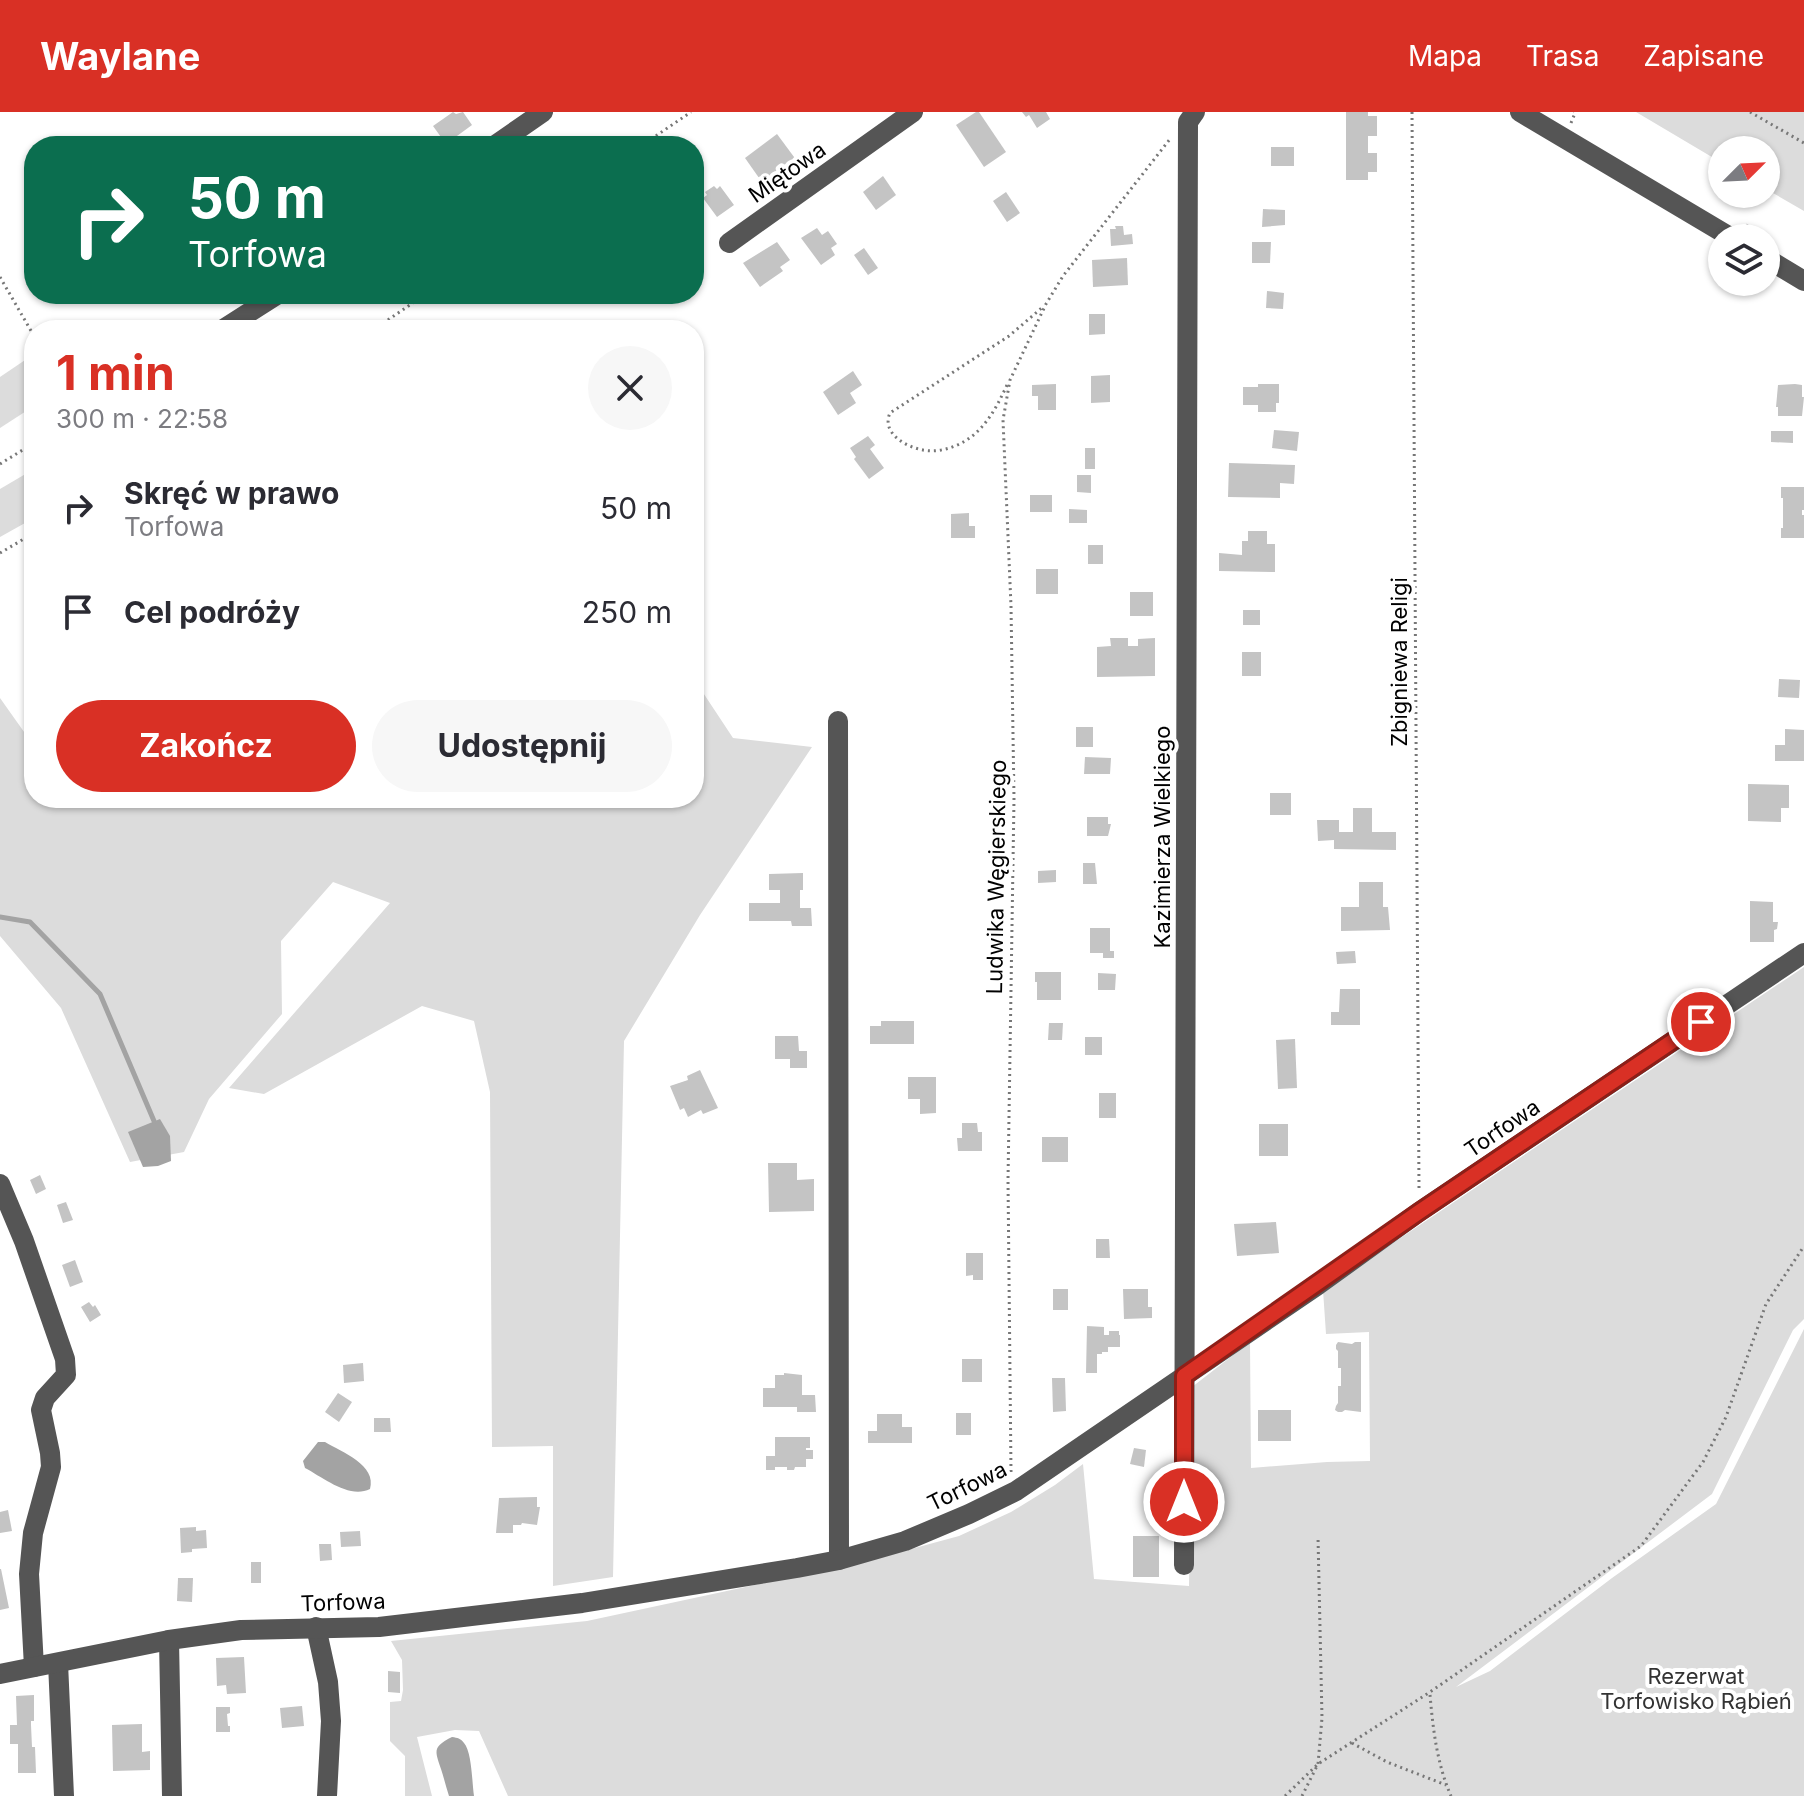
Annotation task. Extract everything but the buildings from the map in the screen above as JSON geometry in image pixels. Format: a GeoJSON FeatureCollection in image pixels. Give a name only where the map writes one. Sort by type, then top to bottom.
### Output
{"type":"FeatureCollection","features":[{"type":"Feature","properties":{"kind":"street"},"geometry":{"type":"LineString","coordinates":[[508,136],[543,112]]}},
{"type":"Feature","properties":{"kind":"street","name":"Miętowa"},"geometry":{"type":"LineString","coordinates":[[729,243],[913,112]]}},
{"type":"Feature","properties":{"kind":"street"},"geometry":{"type":"LineString","coordinates":[[1520,112],[1708,224]]}},
{"type":"Feature","properties":{"kind":"street","name":"Kazimierza Wielkiego"},"geometry":{"type":"LineString","coordinates":[[1184,1565],[1191,117]]}},
{"type":"Feature","properties":{"kind":"street"},"geometry":{"type":"LineString","coordinates":[[1780,266],[1804,281]]}},
{"type":"Feature","properties":{"kind":"street"},"geometry":{"type":"LineString","coordinates":[[238,320],[262,304]]}},
{"type":"Feature","properties":{"kind":"street"},"geometry":{"type":"LineString","coordinates":[[838,721],[839,1560]]}},
{"type":"Feature","properties":{"kind":"street","name":"Torfowa"},"geometry":{"type":"LineString","coordinates":[[0,1674],[169,1640],[241,1630],[379,1627],[582,1603],[839,1560],[905,1541],[1016,1491],[1419,1212],[1804,953]]}},
{"type":"Feature","properties":{"kind":"street"},"geometry":{"type":"LineString","coordinates":[[0,1184],[53,1320],[66,1367],[66,1375],[45,1398],[41,1410],[51,1467],[33,1533],[29,1574],[34,1667]]}},
{"type":"Feature","properties":{"kind":"street"},"geometry":{"type":"LineString","coordinates":[[316,1627],[328,1682],[330,1708],[327,1796]]}},
{"type":"Feature","properties":{"kind":"street"},"geometry":{"type":"LineString","coordinates":[[169,1640],[172,1796]]}},
{"type":"Feature","properties":{"kind":"street"},"geometry":{"type":"LineString","coordinates":[[58,1663],[64,1796]]}},
{"type":"Feature","properties":{"kind":"path"},"geometry":{"type":"LineString","coordinates":[[656,136],[691,112]]}},
{"type":"Feature","properties":{"kind":"path","name":"Zbigniewa Religi"},"geometry":{"type":"LineString","coordinates":[[1412,112],[1419,1212]]}},
{"type":"Feature","properties":{"kind":"path"},"geometry":{"type":"LineString","coordinates":[[1750,112],[1804,143]]}},
{"type":"Feature","properties":{"kind":"path","name":"Ludwika Węgierskiego"},"geometry":{"type":"LineString","coordinates":[[1016,1491],[1011,1473],[1008,1180],[1014,799],[1011,606],[1003,420],[1010,380],[1046,304],[1063,276],[1165,144],[1191,117]]}},
{"type":"Feature","properties":{"kind":"path"},"geometry":{"type":"LineString","coordinates":[[0,277],[25,320]]}},
{"type":"Feature","properties":{"kind":"path"},"geometry":{"type":"LineString","coordinates":[[388,320],[411,304]]}},
{"type":"Feature","properties":{"kind":"path"},"geometry":{"type":"LineString","coordinates":[[1010,380],[995,412],[984,426],[957,445],[942,450],[924,450],[908,446],[888,428],[890,413],[1009,336],[1046,304]]}},
{"type":"Feature","properties":{"kind":"path"},"geometry":{"type":"LineString","coordinates":[[0,464],[24,449]]}},
{"type":"Feature","properties":{"kind":"path"},"geometry":{"type":"LineString","coordinates":[[0,553],[24,539]]}},
{"type":"Feature","properties":{"kind":"path"},"geometry":{"type":"LineString","coordinates":[[1285,1796],[1318,1764],[1430,1692],[1641,1546],[1703,1462],[1726,1417],[1766,1304],[1804,1246]]}},
{"type":"Feature","properties":{"kind":"path"},"geometry":{"type":"LineString","coordinates":[[1302,1796],[1318,1764],[1322,1718],[1318,1537]]}},
{"type":"Feature","properties":{"kind":"path"},"geometry":{"type":"LineString","coordinates":[[1430,1692],[1434,1737],[1451,1796]]}},
{"type":"Feature","properties":{"kind":"path"},"geometry":{"type":"LineString","coordinates":[[1352,1743],[1387,1762],[1446,1785]]}},
{"type":"Feature","properties":{"kind":"green space"},"geometry":{"type":"Polygon","coordinates":[[[1636,112],[1804,112],[1804,211],[1780,197],[1780,136],[1708,136],[1708,155],[1636,112]]]}},
{"type":"Feature","properties":{"kind":"green space"},"geometry":{"type":"Polygon","coordinates":[[[24,361],[24,412],[0,428],[0,377],[24,361]]]}},
{"type":"Feature","properties":{"kind":"green space"},"geometry":{"type":"Polygon","coordinates":[[[24,475],[24,524],[0,537],[0,489],[24,475]]]}},
{"type":"Feature","properties":{"kind":"green space"},"geometry":{"type":"Polygon","coordinates":[[[704,694],[733,738],[812,747],[700,915],[624,1041],[613,1577],[553,1586],[553,1446],[492,1447],[490,1092],[474,1021],[422,1006],[264,1094],[229,1088],[390,903],[333,882],[281,941],[282,1014],[209,1099],[184,1152],[130,1162],[61,1008],[0,936],[0,698],[24,732],[24,808],[704,808],[704,694]]]}},
{"type":"Feature","properties":{"kind":"green space","name":"Rezerwat Torfowisko Rąbień"},"geometry":{"type":"Polygon","coordinates":[[[1804,967],[1804,1319],[1793,1330],[1712,1494],[1456,1687],[1490,1671],[1716,1504],[1804,1329],[1804,1796],[508,1796],[479,1731],[455,1730],[417,1737],[432,1796],[405,1796],[405,1756],[390,1741],[390,1702],[401,1701],[403,1690],[402,1660],[391,1641],[587,1621],[867,1561],[959,1536],[1011,1512],[1083,1464],[1094,1579],[1189,1586],[1192,1387],[1250,1342],[1251,1468],[1370,1461],[1369,1332],[1326,1334],[1323,1290],[1804,967]]]}},
{"type":"Feature","properties":{"kind":"shaded area"},"geometry":{"type":"Polygon","coordinates":[[[160,1119],[170,1136],[171,1161],[143,1167],[128,1132],[160,1119]]]}},
{"type":"Feature","properties":{"kind":"shaded area"},"geometry":{"type":"Polygon","coordinates":[[[318,1442],[325,1442],[363,1466],[371,1480],[370,1489],[345,1489],[305,1468],[303,1461],[318,1442]]]}},
{"type":"Feature","properties":{"kind":"shaded area"},"geometry":{"type":"Polygon","coordinates":[[[452,1737],[460,1739],[467,1747],[474,1796],[449,1796],[437,1750],[452,1737]]]}},
{"type":"Feature","properties":{"kind":"waterway"},"geometry":{"type":"LineString","coordinates":[[0,917],[30,922],[100,994],[154,1121]]}},
{"type":"Feature","properties":{"kind":"route"},"geometry":{"type":"LineString","coordinates":[[1184,1502],[1184,1376],[1419,1212],[1701,1022]]}}]}
